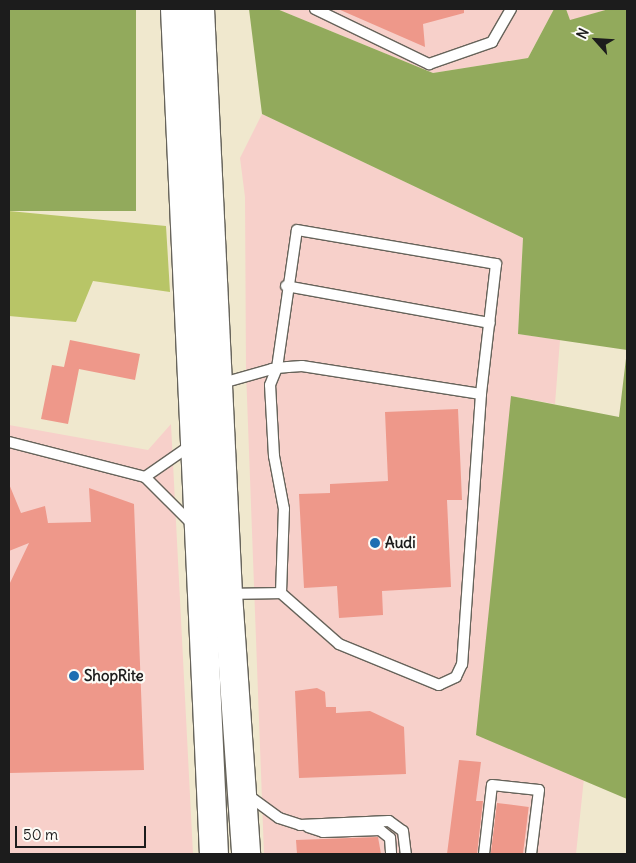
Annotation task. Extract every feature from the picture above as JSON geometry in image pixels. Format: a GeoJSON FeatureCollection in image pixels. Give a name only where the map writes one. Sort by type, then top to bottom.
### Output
{"type":"FeatureCollection","features":[{"type":"Feature","properties":{"kind":"highway"},"geometry":{"type":"LineString","coordinates":[[175,9],[214,854]]}},
{"type":"Feature","properties":{"kind":"highway"},"geometry":{"type":"LineString","coordinates":[[200,9],[228,594],[244,792],[246,854]]}},
{"type":"Feature","properties":{"kind":"lane"},"geometry":{"type":"LineString","coordinates":[[315,9],[429,64],[492,42],[511,9]]}},
{"type":"Feature","properties":{"kind":"lane"},"geometry":{"type":"LineString","coordinates":[[228,594],[281,593],[339,644],[424,681],[439,685],[456,677],[462,664],[467,622],[481,394],[498,271],[496,264],[477,259],[297,230],[286,286],[276,368],[270,385],[274,456],[280,473],[281,593]]}},
{"type":"Feature","properties":{"kind":"lane"},"geometry":{"type":"LineString","coordinates":[[286,286],[490,323]]}},
{"type":"Feature","properties":{"kind":"lane"},"geometry":{"type":"LineString","coordinates":[[218,384],[276,368],[342,369],[481,394]]}},
{"type":"Feature","properties":{"kind":"lane"},"geometry":{"type":"LineString","coordinates":[[145,477],[181,456],[195,441]]}},
{"type":"Feature","properties":{"kind":"lane"},"geometry":{"type":"LineString","coordinates":[[9,442],[145,477],[199,531]]}},
{"type":"Feature","properties":{"kind":"lane"},"geometry":{"type":"LineString","coordinates":[[484,854],[492,785],[538,790],[531,854]]}},
{"type":"Feature","properties":{"kind":"lane"},"geometry":{"type":"LineString","coordinates":[[244,792],[279,818],[323,832],[380,830],[390,838],[391,854]]}},
{"type":"Feature","properties":{"kind":"lane"},"geometry":{"type":"LineString","coordinates":[[300,825],[389,821],[403,831],[406,854]]}},
{"type":"Feature","properties":{"kind":"shaded area"},"geometry":{"type":"Polygon","coordinates":[[[277,9],[554,9],[528,58],[433,73],[277,9]]]}},
{"type":"Feature","properties":{"kind":"shaded area"},"geometry":{"type":"Polygon","coordinates":[[[566,9],[609,9],[570,21],[566,9]]]}},
{"type":"Feature","properties":{"kind":"shaded area"},"geometry":{"type":"Polygon","coordinates":[[[262,114],[523,238],[518,334],[560,340],[555,404],[511,396],[584,778],[576,854],[264,854],[246,371],[245,197],[240,158],[262,114]]]}},
{"type":"Feature","properties":{"kind":"shaded area"},"geometry":{"type":"Polygon","coordinates":[[[171,424],[193,854],[9,854],[9,425],[148,450],[171,424]]]}},
{"type":"Feature","properties":{"kind":"green space"},"geometry":{"type":"Polygon","coordinates":[[[9,9],[136,9],[136,211],[9,211],[9,9]]]}},
{"type":"Feature","properties":{"kind":"green space"},"geometry":{"type":"Polygon","coordinates":[[[249,9],[277,9],[433,73],[528,58],[554,9],[566,9],[570,20],[609,9],[627,9],[627,350],[518,334],[523,238],[262,114],[249,9]]]}},
{"type":"Feature","properties":{"kind":"green space"},"geometry":{"type":"Polygon","coordinates":[[[9,211],[166,226],[170,292],[93,281],[76,322],[9,316],[9,211]]]}},
{"type":"Feature","properties":{"kind":"green space"},"geometry":{"type":"Polygon","coordinates":[[[627,350],[627,799],[476,735],[511,396],[619,417],[627,350]]]}},
{"type":"Feature","properties":{"kind":"building"},"geometry":{"type":"Polygon","coordinates":[[[338,9],[464,9],[464,13],[423,24],[425,47],[338,9]]]}},
{"type":"Feature","properties":{"kind":"building"},"geometry":{"type":"Polygon","coordinates":[[[70,340],[140,354],[135,380],[79,369],[68,424],[41,419],[52,365],[64,367],[70,340]]]}},
{"type":"Feature","properties":{"kind":"building","name":"Audi"},"geometry":{"type":"Polygon","coordinates":[[[458,409],[462,500],[447,500],[451,587],[382,591],[383,615],[339,618],[337,586],[304,588],[299,494],[330,493],[330,484],[388,481],[385,412],[458,409]]]}},
{"type":"Feature","properties":{"kind":"building","name":"ShopRite"},"geometry":{"type":"Polygon","coordinates":[[[9,484],[21,513],[45,506],[48,523],[91,522],[89,488],[134,504],[144,770],[9,773],[9,585],[29,543],[9,551],[9,484]]]}},
{"type":"Feature","properties":{"kind":"building"},"geometry":{"type":"Polygon","coordinates":[[[317,688],[325,692],[326,707],[336,707],[336,713],[370,711],[404,727],[406,774],[299,778],[295,691],[317,688]]]}},
{"type":"Feature","properties":{"kind":"building"},"geometry":{"type":"Polygon","coordinates":[[[459,760],[481,762],[476,801],[483,801],[477,854],[447,854],[459,760]]]}},
{"type":"Feature","properties":{"kind":"building"},"geometry":{"type":"Polygon","coordinates":[[[497,803],[529,807],[523,854],[491,854],[497,803]]]}},
{"type":"Feature","properties":{"kind":"building"},"geometry":{"type":"Polygon","coordinates":[[[378,837],[381,854],[297,854],[296,840],[378,837]]]}},
{"type":"Feature","properties":{"kind":"place","name":"Audi"},"geometry":{"type":"Point","coordinates":[375,543]}},
{"type":"Feature","properties":{"kind":"place","name":"ShopRite"},"geometry":{"type":"Point","coordinates":[74,676]}}]}
